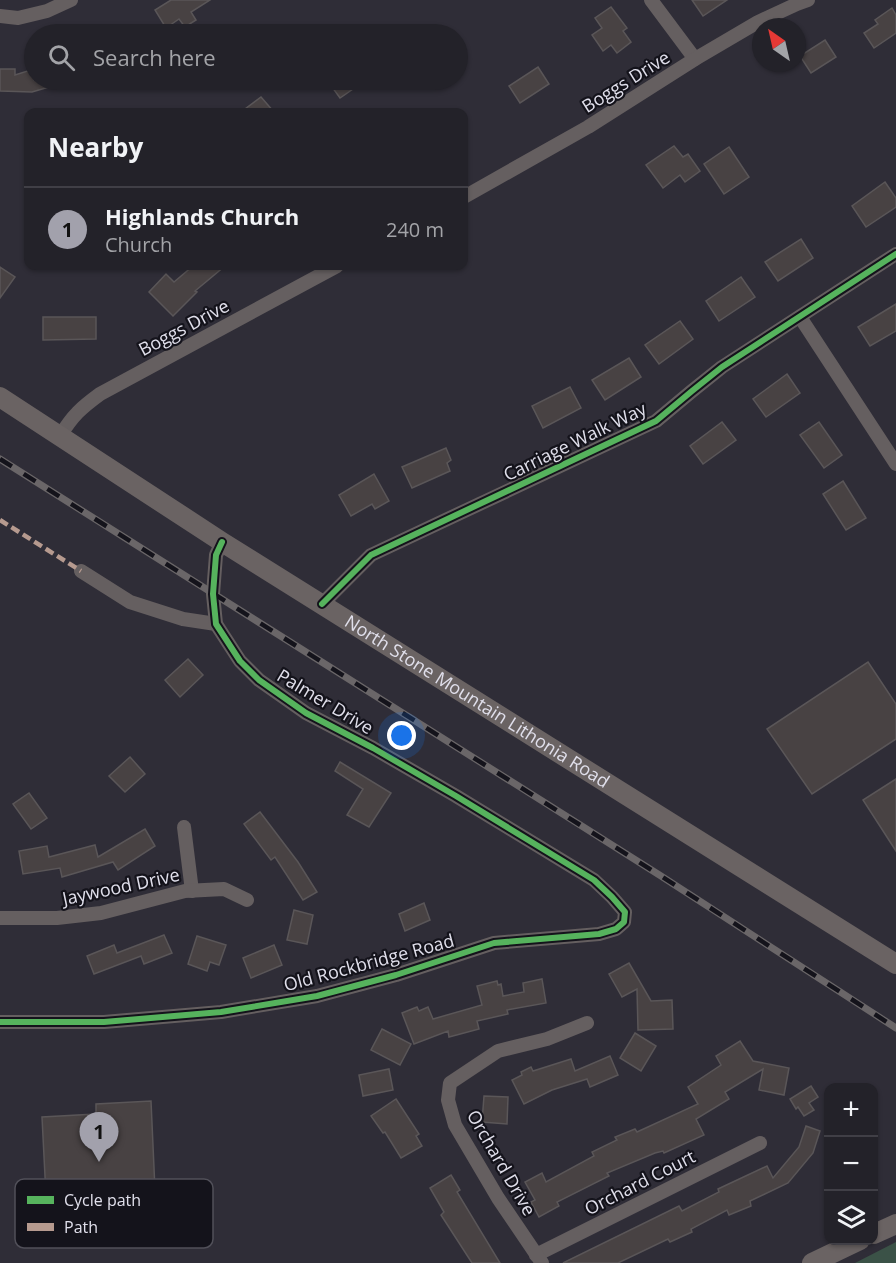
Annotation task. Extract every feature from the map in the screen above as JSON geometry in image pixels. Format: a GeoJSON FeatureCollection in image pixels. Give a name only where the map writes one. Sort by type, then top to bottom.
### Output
{"type":"FeatureCollection","features":[{"type":"Feature","properties":{"kind":"main road","name":"North Stone Mountain Lithonia Road"},"geometry":{"type":"LineString","coordinates":[[0,397],[222,542],[896,964]]}},
{"type":"Feature","properties":{"kind":"main road"},"geometry":{"type":"LineString","coordinates":[[878,1232],[896,1224]]}},
{"type":"Feature","properties":{"kind":"main road"},"geometry":{"type":"LineString","coordinates":[[812,1263],[850,1245]]}},
{"type":"Feature","properties":{"kind":"street"},"geometry":{"type":"LineString","coordinates":[[0,16],[18,18],[46,11],[71,0]]}},
{"type":"Feature","properties":{"kind":"street"},"geometry":{"type":"LineString","coordinates":[[651,0],[694,59]]}},
{"type":"Feature","properties":{"kind":"street","name":"Boggs Drive"},"geometry":{"type":"LineString","coordinates":[[468,195],[588,127],[694,59],[758,22],[808,0]]}},
{"type":"Feature","properties":{"kind":"street","name":"Carriage Walk Way"},"geometry":{"type":"LineString","coordinates":[[322,604],[371,555],[656,421],[722,367],[896,254]]}},
{"type":"Feature","properties":{"kind":"street","name":"Boggs Drive"},"geometry":{"type":"LineString","coordinates":[[60,436],[80,408],[100,394],[330,270]]}},
{"type":"Feature","properties":{"kind":"street"},"geometry":{"type":"LineString","coordinates":[[800,317],[896,464]]}},
{"type":"Feature","properties":{"kind":"street","name":"Palmer Drive"},"geometry":{"type":"LineString","coordinates":[[222,542],[216,555],[213,594],[216,624],[240,661],[258,680],[306,713],[373,748],[594,880],[625,912]]}},
{"type":"Feature","properties":{"kind":"street"},"geometry":{"type":"LineString","coordinates":[[81,571],[130,602],[183,619],[216,624]]}},
{"type":"Feature","properties":{"kind":"street"},"geometry":{"type":"LineString","coordinates":[[184,827],[192,891]]}},
{"type":"Feature","properties":{"kind":"street","name":"Jaywood Drive"},"geometry":{"type":"LineString","coordinates":[[0,918],[57,918],[101,913],[185,891],[224,889],[247,900]]}},
{"type":"Feature","properties":{"kind":"street","name":"Old Rockbridge Road"},"geometry":{"type":"LineString","coordinates":[[0,1022],[104,1022],[221,1012],[316,996],[396,975],[494,944],[599,934],[616,928],[624,922],[625,912]]}},
{"type":"Feature","properties":{"kind":"street","name":"Orchard Drive"},"geometry":{"type":"LineString","coordinates":[[539,1259],[498,1198],[455,1125],[448,1100],[450,1083],[498,1051],[547,1039],[587,1023]]}},
{"type":"Feature","properties":{"kind":"street","name":"Orchard Court"},"geometry":{"type":"LineString","coordinates":[[539,1259],[760,1143]]}},
{"type":"Feature","properties":{"kind":"green space"},"geometry":{"type":"Polygon","coordinates":[[[896,1242],[896,1263],[855,1263],[896,1242]]]}},
{"type":"Feature","properties":{"kind":"building"},"geometry":{"type":"Polygon","coordinates":[[[171,0],[210,0],[191,12],[196,20],[190,24],[183,24],[179,19],[172,24],[164,24],[155,10],[171,0]]]}},
{"type":"Feature","properties":{"kind":"building"},"geometry":{"type":"Polygon","coordinates":[[[692,0],[727,0],[703,16],[692,0]]]}},
{"type":"Feature","properties":{"kind":"building"},"geometry":{"type":"Polygon","coordinates":[[[611,7],[627,28],[623,31],[631,42],[617,53],[611,45],[603,51],[592,35],[602,28],[595,18],[611,7]]]}},
{"type":"Feature","properties":{"kind":"building"},"geometry":{"type":"Polygon","coordinates":[[[892,8],[896,15],[896,33],[874,48],[864,33],[878,24],[875,20],[892,8]]]}},
{"type":"Feature","properties":{"kind":"building"},"geometry":{"type":"Polygon","coordinates":[[[825,40],[836,57],[811,73],[806,65],[806,52],[825,40]]]}},
{"type":"Feature","properties":{"kind":"building"},"geometry":{"type":"Polygon","coordinates":[[[538,67],[549,84],[520,103],[509,86],[538,67]]]}},
{"type":"Feature","properties":{"kind":"building"},"geometry":{"type":"Polygon","coordinates":[[[0,69],[15,69],[15,75],[24,72],[24,90],[39,90],[32,92],[0,91],[0,69]]]}},
{"type":"Feature","properties":{"kind":"building"},"geometry":{"type":"Polygon","coordinates":[[[334,90],[352,90],[340,98],[334,90]]]}},
{"type":"Feature","properties":{"kind":"building"},"geometry":{"type":"Polygon","coordinates":[[[261,97],[271,108],[246,108],[261,97]]]}},
{"type":"Feature","properties":{"kind":"building"},"geometry":{"type":"Polygon","coordinates":[[[674,146],[683,157],[688,154],[700,171],[685,182],[680,175],[663,188],[646,165],[674,146]]]}},
{"type":"Feature","properties":{"kind":"building"},"geometry":{"type":"Polygon","coordinates":[[[729,147],[749,177],[724,194],[704,164],[729,147]]]}},
{"type":"Feature","properties":{"kind":"building"},"geometry":{"type":"Polygon","coordinates":[[[885,182],[896,198],[896,207],[866,227],[852,206],[885,182]]]}},
{"type":"Feature","properties":{"kind":"building"},"geometry":{"type":"Polygon","coordinates":[[[801,239],[813,258],[778,281],[765,262],[801,239]]]}},
{"type":"Feature","properties":{"kind":"building"},"geometry":{"type":"Polygon","coordinates":[[[0,267],[15,277],[0,298],[0,267]]]}},
{"type":"Feature","properties":{"kind":"building"},"geometry":{"type":"Polygon","coordinates":[[[188,270],[220,270],[195,291],[197,292],[173,316],[149,292],[166,274],[174,282],[188,270]]]}},
{"type":"Feature","properties":{"kind":"building"},"geometry":{"type":"Polygon","coordinates":[[[741,277],[755,297],[719,321],[706,301],[741,277]]]}},
{"type":"Feature","properties":{"kind":"building"},"geometry":{"type":"Polygon","coordinates":[[[896,304],[896,331],[870,346],[858,327],[896,304]]]}},
{"type":"Feature","properties":{"kind":"building"},"geometry":{"type":"Polygon","coordinates":[[[43,317],[96,317],[96,339],[43,340],[43,317]]]}},
{"type":"Feature","properties":{"kind":"building"},"geometry":{"type":"Polygon","coordinates":[[[680,321],[693,339],[659,364],[645,345],[680,321]]]}},
{"type":"Feature","properties":{"kind":"building"},"geometry":{"type":"Polygon","coordinates":[[[629,358],[641,377],[605,400],[592,380],[629,358]]]}},
{"type":"Feature","properties":{"kind":"building"},"geometry":{"type":"Polygon","coordinates":[[[787,374],[800,393],[766,417],[753,399],[787,374]]]}},
{"type":"Feature","properties":{"kind":"building"},"geometry":{"type":"Polygon","coordinates":[[[570,387],[581,408],[543,428],[532,406],[570,387]]]}},
{"type":"Feature","properties":{"kind":"building"},"geometry":{"type":"Polygon","coordinates":[[[722,422],[736,440],[703,464],[690,446],[722,422]]]}},
{"type":"Feature","properties":{"kind":"building"},"geometry":{"type":"Polygon","coordinates":[[[819,422],[842,455],[824,468],[800,435],[819,422]]]}},
{"type":"Feature","properties":{"kind":"building"},"geometry":{"type":"Polygon","coordinates":[[[446,448],[451,460],[447,463],[450,471],[412,488],[402,467],[446,448]]]}},
{"type":"Feature","properties":{"kind":"building"},"geometry":{"type":"Polygon","coordinates":[[[374,474],[389,501],[375,509],[372,504],[351,516],[339,495],[374,474]]]}},
{"type":"Feature","properties":{"kind":"building"},"geometry":{"type":"Polygon","coordinates":[[[843,481],[866,518],[846,530],[823,494],[843,481]]]}},
{"type":"Feature","properties":{"kind":"building"},"geometry":{"type":"Polygon","coordinates":[[[188,659],[203,675],[180,697],[165,680],[188,659]]]}},
{"type":"Feature","properties":{"kind":"building"},"geometry":{"type":"Polygon","coordinates":[[[868,662],[896,704],[896,739],[812,794],[767,729],[868,662]]]}},
{"type":"Feature","properties":{"kind":"building"},"geometry":{"type":"Polygon","coordinates":[[[130,757],[145,774],[125,792],[109,776],[130,757]]]}},
{"type":"Feature","properties":{"kind":"building"},"geometry":{"type":"Polygon","coordinates":[[[340,762],[391,793],[369,827],[347,815],[363,789],[335,771],[340,762]]]}},
{"type":"Feature","properties":{"kind":"building"},"geometry":{"type":"Polygon","coordinates":[[[896,779],[896,851],[863,800],[896,779]]]}},
{"type":"Feature","properties":{"kind":"building"},"geometry":{"type":"Polygon","coordinates":[[[29,793],[47,818],[31,829],[13,804],[29,793]]]}},
{"type":"Feature","properties":{"kind":"building"},"geometry":{"type":"Polygon","coordinates":[[[260,812],[298,862],[317,892],[303,900],[275,857],[271,860],[244,824],[260,812]]]}},
{"type":"Feature","properties":{"kind":"building"},"geometry":{"type":"Polygon","coordinates":[[[145,829],[155,846],[118,870],[113,862],[62,877],[60,868],[23,874],[19,851],[47,846],[49,857],[95,845],[98,857],[145,829]]]}},
{"type":"Feature","properties":{"kind":"building"},"geometry":{"type":"Polygon","coordinates":[[[424,903],[430,920],[405,931],[399,914],[424,903]]]}},
{"type":"Feature","properties":{"kind":"building"},"geometry":{"type":"Polygon","coordinates":[[[294,910],[313,915],[307,944],[287,940],[294,910]]]}},
{"type":"Feature","properties":{"kind":"building"},"geometry":{"type":"Polygon","coordinates":[[[164,935],[172,953],[144,964],[141,956],[94,974],[87,956],[114,945],[117,953],[164,935]]]}},
{"type":"Feature","properties":{"kind":"building"},"geometry":{"type":"Polygon","coordinates":[[[197,936],[226,945],[219,965],[210,962],[207,971],[188,964],[197,936]]]}},
{"type":"Feature","properties":{"kind":"building"},"geometry":{"type":"Polygon","coordinates":[[[274,945],[282,965],[251,978],[243,958],[274,945]]]}},
{"type":"Feature","properties":{"kind":"building"},"geometry":{"type":"Polygon","coordinates":[[[629,963],[651,1001],[672,1000],[673,1029],[638,1030],[637,989],[622,997],[609,974],[629,963]]]}},
{"type":"Feature","properties":{"kind":"building"},"geometry":{"type":"Polygon","coordinates":[[[542,979],[546,1003],[507,1010],[508,1014],[477,1021],[479,1029],[449,1037],[448,1031],[414,1044],[402,1013],[417,1007],[419,1011],[428,1007],[433,1019],[482,1005],[477,986],[497,981],[498,985],[501,984],[503,996],[524,992],[523,983],[542,979]]]}},
{"type":"Feature","properties":{"kind":"building"},"geometry":{"type":"Polygon","coordinates":[[[382,1029],[411,1044],[400,1065],[371,1050],[382,1029]]]}},
{"type":"Feature","properties":{"kind":"building"},"geometry":{"type":"Polygon","coordinates":[[[635,1033],[656,1046],[641,1071],[620,1058],[635,1033]]]}},
{"type":"Feature","properties":{"kind":"building"},"geometry":{"type":"Polygon","coordinates":[[[740,1041],[753,1061],[789,1068],[784,1095],[759,1090],[763,1069],[725,1092],[729,1099],[696,1119],[704,1135],[664,1153],[663,1151],[655,1153],[607,1173],[609,1176],[557,1202],[559,1206],[539,1217],[531,1202],[535,1200],[525,1182],[542,1173],[546,1182],[594,1156],[592,1152],[617,1140],[615,1137],[635,1129],[637,1132],[698,1104],[688,1087],[721,1065],[716,1056],[740,1041]]]}},
{"type":"Feature","properties":{"kind":"building"},"geometry":{"type":"Polygon","coordinates":[[[610,1056],[618,1075],[590,1087],[587,1079],[552,1090],[524,1104],[512,1080],[531,1067],[533,1071],[571,1059],[575,1071],[610,1056]]]}},
{"type":"Feature","properties":{"kind":"building"},"geometry":{"type":"Polygon","coordinates":[[[389,1069],[393,1090],[363,1096],[359,1075],[389,1069]]]}},
{"type":"Feature","properties":{"kind":"building"},"geometry":{"type":"Polygon","coordinates":[[[811,1086],[818,1097],[809,1103],[814,1110],[804,1116],[790,1099],[811,1086]]]}},
{"type":"Feature","properties":{"kind":"building"},"geometry":{"type":"Polygon","coordinates":[[[484,1096],[508,1097],[507,1124],[482,1122],[484,1096]]]}},
{"type":"Feature","properties":{"kind":"building"},"geometry":{"type":"Polygon","coordinates":[[[396,1099],[419,1134],[416,1136],[422,1146],[401,1158],[385,1132],[383,1133],[371,1116],[396,1099]]]}},
{"type":"Feature","properties":{"kind":"building"},"geometry":{"type":"Polygon","coordinates":[[[151,1101],[155,1179],[45,1179],[42,1117],[96,1114],[96,1104],[151,1101]]]}},
{"type":"Feature","properties":{"kind":"building"},"geometry":{"type":"Polygon","coordinates":[[[806,1126],[820,1131],[813,1153],[788,1183],[750,1201],[751,1206],[729,1215],[727,1210],[691,1229],[692,1232],[670,1242],[668,1239],[618,1263],[563,1263],[679,1206],[682,1211],[719,1192],[718,1189],[767,1166],[773,1178],[799,1147],[806,1126]]]}},
{"type":"Feature","properties":{"kind":"building"},"geometry":{"type":"Polygon","coordinates":[[[451,1175],[460,1190],[457,1192],[500,1263],[472,1263],[441,1215],[444,1212],[430,1188],[451,1175]]]}},
{"type":"Feature","properties":{"kind":"railway"},"geometry":{"type":"LineString","coordinates":[[0,459],[661,876],[896,1028]]}},
{"type":"Feature","properties":{"kind":"marked path"},"geometry":{"type":"LineString","coordinates":[[0,520],[81,571]]}},
{"type":"Feature","properties":{"kind":"cycle path"},"geometry":{"type":"LineString","coordinates":[[322,604],[371,555],[656,421],[722,367],[896,254]]}},
{"type":"Feature","properties":{"kind":"cycle path"},"geometry":{"type":"LineString","coordinates":[[0,1022],[104,1022],[221,1012],[317,996],[396,975],[494,943],[599,934],[616,929],[624,922],[625,912],[594,880],[456,796],[373,748],[306,713],[259,680],[240,661],[216,624],[213,594],[216,555],[222,542]]}},
{"type":"Feature","properties":{"kind":"place","name":"Highlands Church"},"geometry":{"type":"Point","coordinates":[99,1162]}}]}
